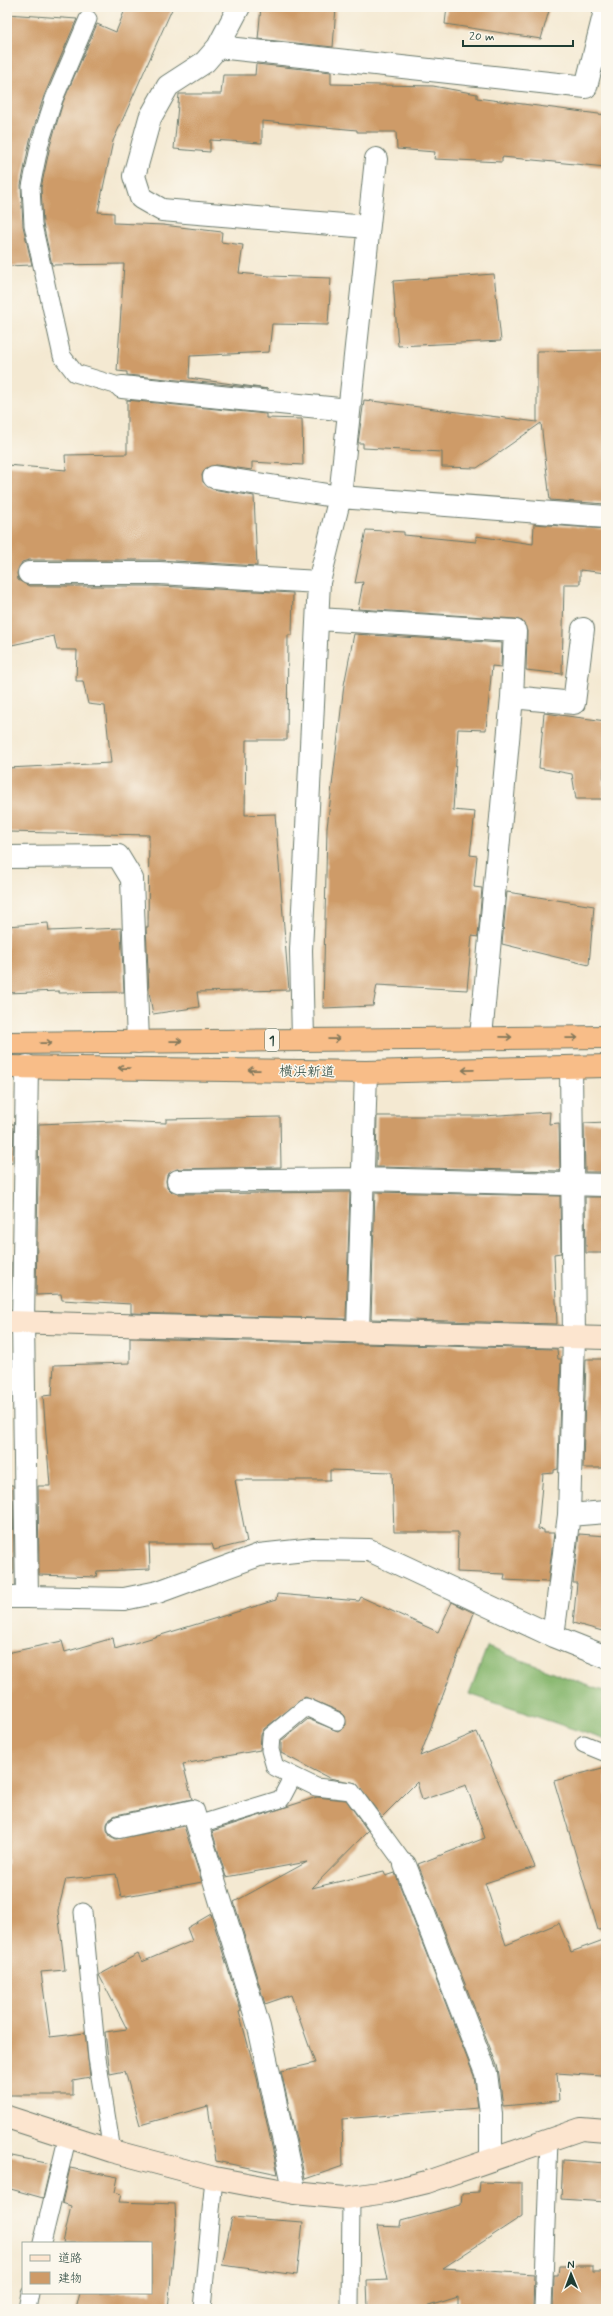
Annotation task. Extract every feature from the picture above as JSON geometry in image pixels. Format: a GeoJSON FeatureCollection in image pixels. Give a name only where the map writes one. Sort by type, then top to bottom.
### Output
{"type":"FeatureCollection","features":[{"type":"Feature","properties":{"kind":"highway","name":"1"},"geometry":{"type":"LineString","coordinates":[[7,1043],[481,1037],[606,1037]]}},
{"type":"Feature","properties":{"kind":"highway","name":"横浜新道"},"geometry":{"type":"LineString","coordinates":[[17,1066],[366,1072],[606,1066]]}},
{"type":"Feature","properties":{"kind":"street"},"geometry":{"type":"LineString","coordinates":[[239,7],[218,47],[205,62],[168,86],[150,118],[134,176],[141,198],[162,210],[368,227]]}},
{"type":"Feature","properties":{"kind":"street"},"geometry":{"type":"LineString","coordinates":[[218,47],[586,87],[606,7]]}},
{"type":"Feature","properties":{"kind":"street"},"geometry":{"type":"LineString","coordinates":[[303,1039],[301,950],[320,582],[340,497],[348,410],[376,159]]}},
{"type":"Feature","properties":{"kind":"street"},"geometry":{"type":"LineString","coordinates":[[122,387],[348,410]]}},
{"type":"Feature","properties":{"kind":"street"},"geometry":{"type":"LineString","coordinates":[[214,477],[340,497],[606,517]]}},
{"type":"Feature","properties":{"kind":"street"},"geometry":{"type":"LineString","coordinates":[[29,573],[158,573],[320,582]]}},
{"type":"Feature","properties":{"kind":"street"},"geometry":{"type":"LineString","coordinates":[[318,619],[515,631],[512,697],[481,1037]]}},
{"type":"Feature","properties":{"kind":"street"},"geometry":{"type":"LineString","coordinates":[[512,697],[574,703],[583,629]]}},
{"type":"Feature","properties":{"kind":"street"},"geometry":{"type":"LineString","coordinates":[[7,857],[118,856],[132,879],[138,1042]]}},
{"type":"Feature","properties":{"kind":"street"},"geometry":{"type":"LineString","coordinates":[[17,1066],[15,1322],[17,1597],[124,1598],[158,1592],[259,1554],[314,1549],[369,1550],[553,1636],[606,1657]]}},
{"type":"Feature","properties":{"kind":"street"},"geometry":{"type":"LineString","coordinates":[[553,1636],[569,1515],[574,1337],[571,1067]]}},
{"type":"Feature","properties":{"kind":"street"},"geometry":{"type":"LineString","coordinates":[[358,1331],[364,1179],[366,1072]]}},
{"type":"Feature","properties":{"kind":"street"},"geometry":{"type":"LineString","coordinates":[[178,1180],[364,1179],[572,1185],[606,1184]]}},
{"type":"Feature","properties":{"kind":"street"},"geometry":{"type":"LineString","coordinates":[[15,1322],[606,1338]]}},
{"type":"Feature","properties":{"kind":"street"},"geometry":{"type":"LineString","coordinates":[[569,1515],[606,1512]]}},
{"type":"Feature","properties":{"kind":"street"},"geometry":{"type":"LineString","coordinates":[[119,1827],[193,1811],[258,2027],[295,2193]]}},
{"type":"Feature","properties":{"kind":"street"},"geometry":{"type":"LineString","coordinates":[[406,1865],[486,2073],[491,2114],[491,2160]]}},
{"type":"Feature","properties":{"kind":"street"},"geometry":{"type":"LineString","coordinates":[[7,2117],[68,2135],[112,2151],[214,2178],[295,2193],[351,2197],[426,2182],[581,2129],[606,2131]]}},
{"type":"Feature","properties":{"kind":"lane"},"geometry":{"type":"LineString","coordinates":[[88,19],[54,99],[40,143],[31,187],[33,225],[62,356],[75,373],[122,387]]}},
{"type":"Feature","properties":{"kind":"lane"},"geometry":{"type":"LineString","coordinates":[[337,1721],[306,1707],[272,1736],[270,1750],[274,1767],[316,1787],[351,1791],[406,1865]]}},
{"type":"Feature","properties":{"kind":"lane"},"geometry":{"type":"LineString","coordinates":[[584,1744],[606,1753]]}},
{"type":"Feature","properties":{"kind":"lane"},"geometry":{"type":"LineString","coordinates":[[197,1825],[281,1799],[293,1776]]}},
{"type":"Feature","properties":{"kind":"lane"},"geometry":{"type":"LineString","coordinates":[[83,1912],[97,2058],[112,2151]]}},
{"type":"Feature","properties":{"kind":"lane"},"geometry":{"type":"LineString","coordinates":[[42,2242],[68,2135]]}},
{"type":"Feature","properties":{"kind":"lane"},"geometry":{"type":"LineString","coordinates":[[543,2309],[549,2140]]}},
{"type":"Feature","properties":{"kind":"lane"},"geometry":{"type":"LineString","coordinates":[[202,2309],[214,2178]]}},
{"type":"Feature","properties":{"kind":"lane"},"geometry":{"type":"LineString","coordinates":[[350,2309],[351,2197]]}},
{"type":"Feature","properties":{"kind":"lane"},"geometry":{"type":"LineString","coordinates":[[27,2309],[30,2294]]}},
{"type":"Feature","properties":{"kind":"green space"},"geometry":{"type":"Polygon","coordinates":[[[487,1647],[597,1689],[606,1691],[606,1740],[469,1694],[487,1647]]]}},
{"type":"Feature","properties":{"kind":"building"},"geometry":{"type":"Polygon","coordinates":[[[126,7],[173,7],[113,141],[98,212],[114,213],[114,223],[163,225],[222,232],[221,242],[243,245],[239,273],[269,276],[331,278],[328,325],[272,324],[269,352],[190,356],[189,378],[268,389],[127,375],[127,372],[117,371],[124,264],[52,265],[43,224],[41,188],[50,146],[63,102],[97,24],[116,32],[126,7]]]}},
{"type":"Feature","properties":{"kind":"building"},"geometry":{"type":"Polygon","coordinates":[[[261,7],[336,7],[333,47],[258,39],[261,7]]]}},
{"type":"Feature","properties":{"kind":"building"},"geometry":{"type":"Polygon","coordinates":[[[447,7],[550,7],[541,39],[445,24],[447,7]]]}},
{"type":"Feature","properties":{"kind":"building"},"geometry":{"type":"Polygon","coordinates":[[[7,14],[77,19],[44,96],[30,140],[21,185],[23,226],[32,265],[7,266],[7,14]]]}},
{"type":"Feature","properties":{"kind":"building"},"geometry":{"type":"Polygon","coordinates":[[[256,64],[331,72],[331,84],[433,86],[477,94],[477,98],[606,115],[606,167],[502,157],[502,162],[434,159],[435,152],[397,149],[396,132],[357,132],[357,130],[262,121],[262,143],[210,140],[210,152],[174,149],[179,94],[221,94],[223,75],[255,75],[256,64]]]}},
{"type":"Feature","properties":{"kind":"building"},"geometry":{"type":"Polygon","coordinates":[[[494,274],[501,341],[398,346],[393,281],[494,274]]]}},
{"type":"Feature","properties":{"kind":"building"},"geometry":{"type":"Polygon","coordinates":[[[606,350],[606,504],[550,500],[541,423],[477,468],[442,467],[442,452],[363,448],[363,443],[358,443],[364,400],[537,422],[537,351],[606,350]]]}},
{"type":"Feature","properties":{"kind":"building"},"geometry":{"type":"Polygon","coordinates":[[[127,400],[266,414],[266,418],[302,419],[303,465],[252,462],[252,470],[216,465],[205,469],[202,475],[203,482],[212,489],[254,496],[257,566],[159,560],[29,560],[22,562],[17,573],[18,580],[29,586],[159,586],[293,593],[292,635],[288,635],[287,740],[246,740],[245,815],[275,814],[289,990],[197,992],[199,1007],[153,1014],[149,992],[146,927],[148,927],[149,835],[7,832],[7,768],[111,763],[105,706],[88,704],[83,681],[76,681],[77,650],[57,650],[54,636],[7,646],[7,465],[66,470],[65,455],[127,454],[127,400]]]}},
{"type":"Feature","properties":{"kind":"building"},"geometry":{"type":"Polygon","coordinates":[[[534,524],[606,529],[606,573],[580,570],[580,584],[564,584],[562,674],[526,670],[527,631],[522,621],[516,619],[358,609],[363,582],[355,583],[366,530],[404,532],[404,535],[476,542],[476,536],[533,544],[534,524]]]}},
{"type":"Feature","properties":{"kind":"building"},"geometry":{"type":"Polygon","coordinates":[[[354,634],[502,643],[501,667],[492,666],[486,730],[458,729],[453,810],[475,812],[470,855],[477,856],[474,887],[482,888],[478,937],[472,936],[467,990],[377,985],[373,1006],[323,1008],[327,828],[344,685],[354,634]]]}},
{"type":"Feature","properties":{"kind":"building"},"geometry":{"type":"Polygon","coordinates":[[[544,713],[606,721],[606,767],[604,767],[603,799],[576,799],[572,774],[539,768],[544,713]]]}},
{"type":"Feature","properties":{"kind":"building"},"geometry":{"type":"Polygon","coordinates":[[[507,892],[594,906],[589,965],[502,944],[507,892]]]}},
{"type":"Feature","properties":{"kind":"building"},"geometry":{"type":"Polygon","coordinates":[[[48,923],[49,931],[121,928],[124,992],[59,993],[59,991],[7,993],[7,926],[48,923]]]}},
{"type":"Feature","properties":{"kind":"building"},"geometry":{"type":"Polygon","coordinates":[[[550,1112],[549,1124],[559,1123],[560,1171],[376,1167],[377,1116],[483,1116],[550,1112]]]}},
{"type":"Feature","properties":{"kind":"building"},"geometry":{"type":"Polygon","coordinates":[[[280,1117],[281,1167],[177,1169],[167,1175],[167,1187],[172,1192],[178,1194],[350,1192],[346,1319],[131,1313],[131,1304],[62,1300],[61,1294],[36,1295],[39,1124],[113,1121],[166,1123],[166,1119],[280,1117]]]}},
{"type":"Feature","properties":{"kind":"building"},"geometry":{"type":"Polygon","coordinates":[[[606,1122],[606,1172],[585,1172],[584,1123],[606,1122]]]}},
{"type":"Feature","properties":{"kind":"building"},"geometry":{"type":"Polygon","coordinates":[[[7,1124],[14,1124],[13,1163],[7,1163],[7,1124]]]}},
{"type":"Feature","properties":{"kind":"building"},"geometry":{"type":"Polygon","coordinates":[[[375,1192],[560,1196],[561,1253],[554,1254],[557,1324],[371,1319],[375,1192]]]}},
{"type":"Feature","properties":{"kind":"building"},"geometry":{"type":"Polygon","coordinates":[[[585,1197],[606,1197],[606,1253],[586,1253],[585,1197]]]}},
{"type":"Feature","properties":{"kind":"building"},"geometry":{"type":"Polygon","coordinates":[[[7,1262],[11,1262],[11,1297],[7,1298],[7,1262]]]}},
{"type":"Feature","properties":{"kind":"building"},"geometry":{"type":"Polygon","coordinates":[[[130,1338],[557,1349],[558,1359],[561,1359],[558,1469],[554,1470],[554,1473],[543,1474],[538,1529],[544,1530],[544,1533],[554,1533],[548,1582],[504,1580],[505,1574],[457,1572],[458,1532],[394,1532],[392,1472],[330,1470],[330,1480],[235,1480],[247,1542],[214,1550],[212,1544],[149,1544],[150,1569],[97,1571],[96,1577],[39,1575],[38,1486],[50,1486],[43,1396],[52,1395],[54,1365],[130,1363],[130,1338]]]}},
{"type":"Feature","properties":{"kind":"building"},"geometry":{"type":"Polygon","coordinates":[[[586,1359],[606,1359],[606,1468],[583,1468],[586,1359]]]}},
{"type":"Feature","properties":{"kind":"building"},"geometry":{"type":"Polygon","coordinates":[[[7,1485],[13,1485],[14,1574],[7,1573],[7,1485]]]}},
{"type":"Feature","properties":{"kind":"building"},"geometry":{"type":"Polygon","coordinates":[[[579,1534],[606,1536],[606,1632],[573,1623],[577,1583],[573,1583],[579,1534]]]}},
{"type":"Feature","properties":{"kind":"building"},"geometry":{"type":"Polygon","coordinates":[[[277,1594],[359,1601],[361,1597],[438,1632],[452,1602],[474,1613],[420,1756],[477,1732],[535,1867],[485,1883],[506,1945],[559,1923],[571,1952],[606,1939],[606,1994],[601,2076],[557,2073],[559,2101],[503,2106],[498,2068],[418,1864],[485,1838],[466,1785],[422,1800],[417,1782],[382,1817],[356,1783],[329,1778],[281,1753],[281,1741],[308,1719],[338,1731],[346,1725],[345,1716],[341,1712],[305,1697],[264,1729],[261,1735],[260,1750],[183,1764],[192,1799],[116,1815],[110,1818],[107,1824],[107,1830],[110,1836],[116,1839],[184,1826],[202,1882],[121,1897],[116,1874],[66,1879],[58,1911],[65,1970],[41,1972],[50,2037],[85,2033],[90,2077],[73,2080],[73,2095],[7,2095],[7,1653],[62,1641],[65,1652],[113,1638],[115,1649],[276,1600],[277,1594]]]}},
{"type":"Feature","properties":{"kind":"building"},"geometry":{"type":"Polygon","coordinates":[[[606,1767],[606,1929],[598,1930],[554,1781],[606,1767]]]}},
{"type":"Feature","properties":{"kind":"building"},"geometry":{"type":"Polygon","coordinates":[[[317,1797],[346,1800],[368,1831],[312,1888],[384,1871],[386,1876],[395,1873],[474,2076],[478,2108],[342,2119],[343,2166],[305,2179],[281,2071],[315,2063],[291,1995],[265,2004],[234,1902],[307,1862],[226,1877],[212,1831],[317,1797]]]}},
{"type":"Feature","properties":{"kind":"building"},"geometry":{"type":"Polygon","coordinates":[[[211,1914],[241,2011],[239,2012],[257,2078],[278,2174],[216,2161],[208,2106],[140,2125],[125,2071],[110,2074],[105,2032],[127,2029],[99,1975],[138,1954],[142,1962],[192,1941],[187,1928],[211,1914]]]}},
{"type":"Feature","properties":{"kind":"building"},"geometry":{"type":"Polygon","coordinates":[[[7,2155],[51,2164],[43,2198],[7,2188],[7,2155]]]}},
{"type":"Feature","properties":{"kind":"building"},"geometry":{"type":"Polygon","coordinates":[[[563,2160],[606,2163],[606,2202],[561,2199],[563,2160]]]}},
{"type":"Feature","properties":{"kind":"building"},"geometry":{"type":"Polygon","coordinates":[[[70,2168],[118,2177],[115,2192],[121,2194],[119,2202],[175,2204],[176,2224],[168,2309],[76,2309],[80,2294],[152,2294],[152,2242],[63,2242],[71,2206],[62,2203],[70,2168]]]}},
{"type":"Feature","properties":{"kind":"building"},"geometry":{"type":"Polygon","coordinates":[[[480,2182],[522,2183],[522,2216],[443,2268],[534,2274],[533,2309],[458,2309],[458,2297],[419,2309],[368,2309],[367,2281],[388,2280],[377,2226],[400,2227],[401,2221],[461,2205],[462,2193],[479,2192],[480,2182]]]}},
{"type":"Feature","properties":{"kind":"building"},"geometry":{"type":"Polygon","coordinates":[[[232,2217],[303,2222],[297,2275],[222,2265],[232,2217]]]}},
{"type":"Feature","properties":{"kind":"building"},"geometry":{"type":"Polygon","coordinates":[[[559,2266],[593,2266],[593,2272],[606,2272],[606,2309],[553,2309],[554,2275],[558,2275],[559,2266]]]}}]}
